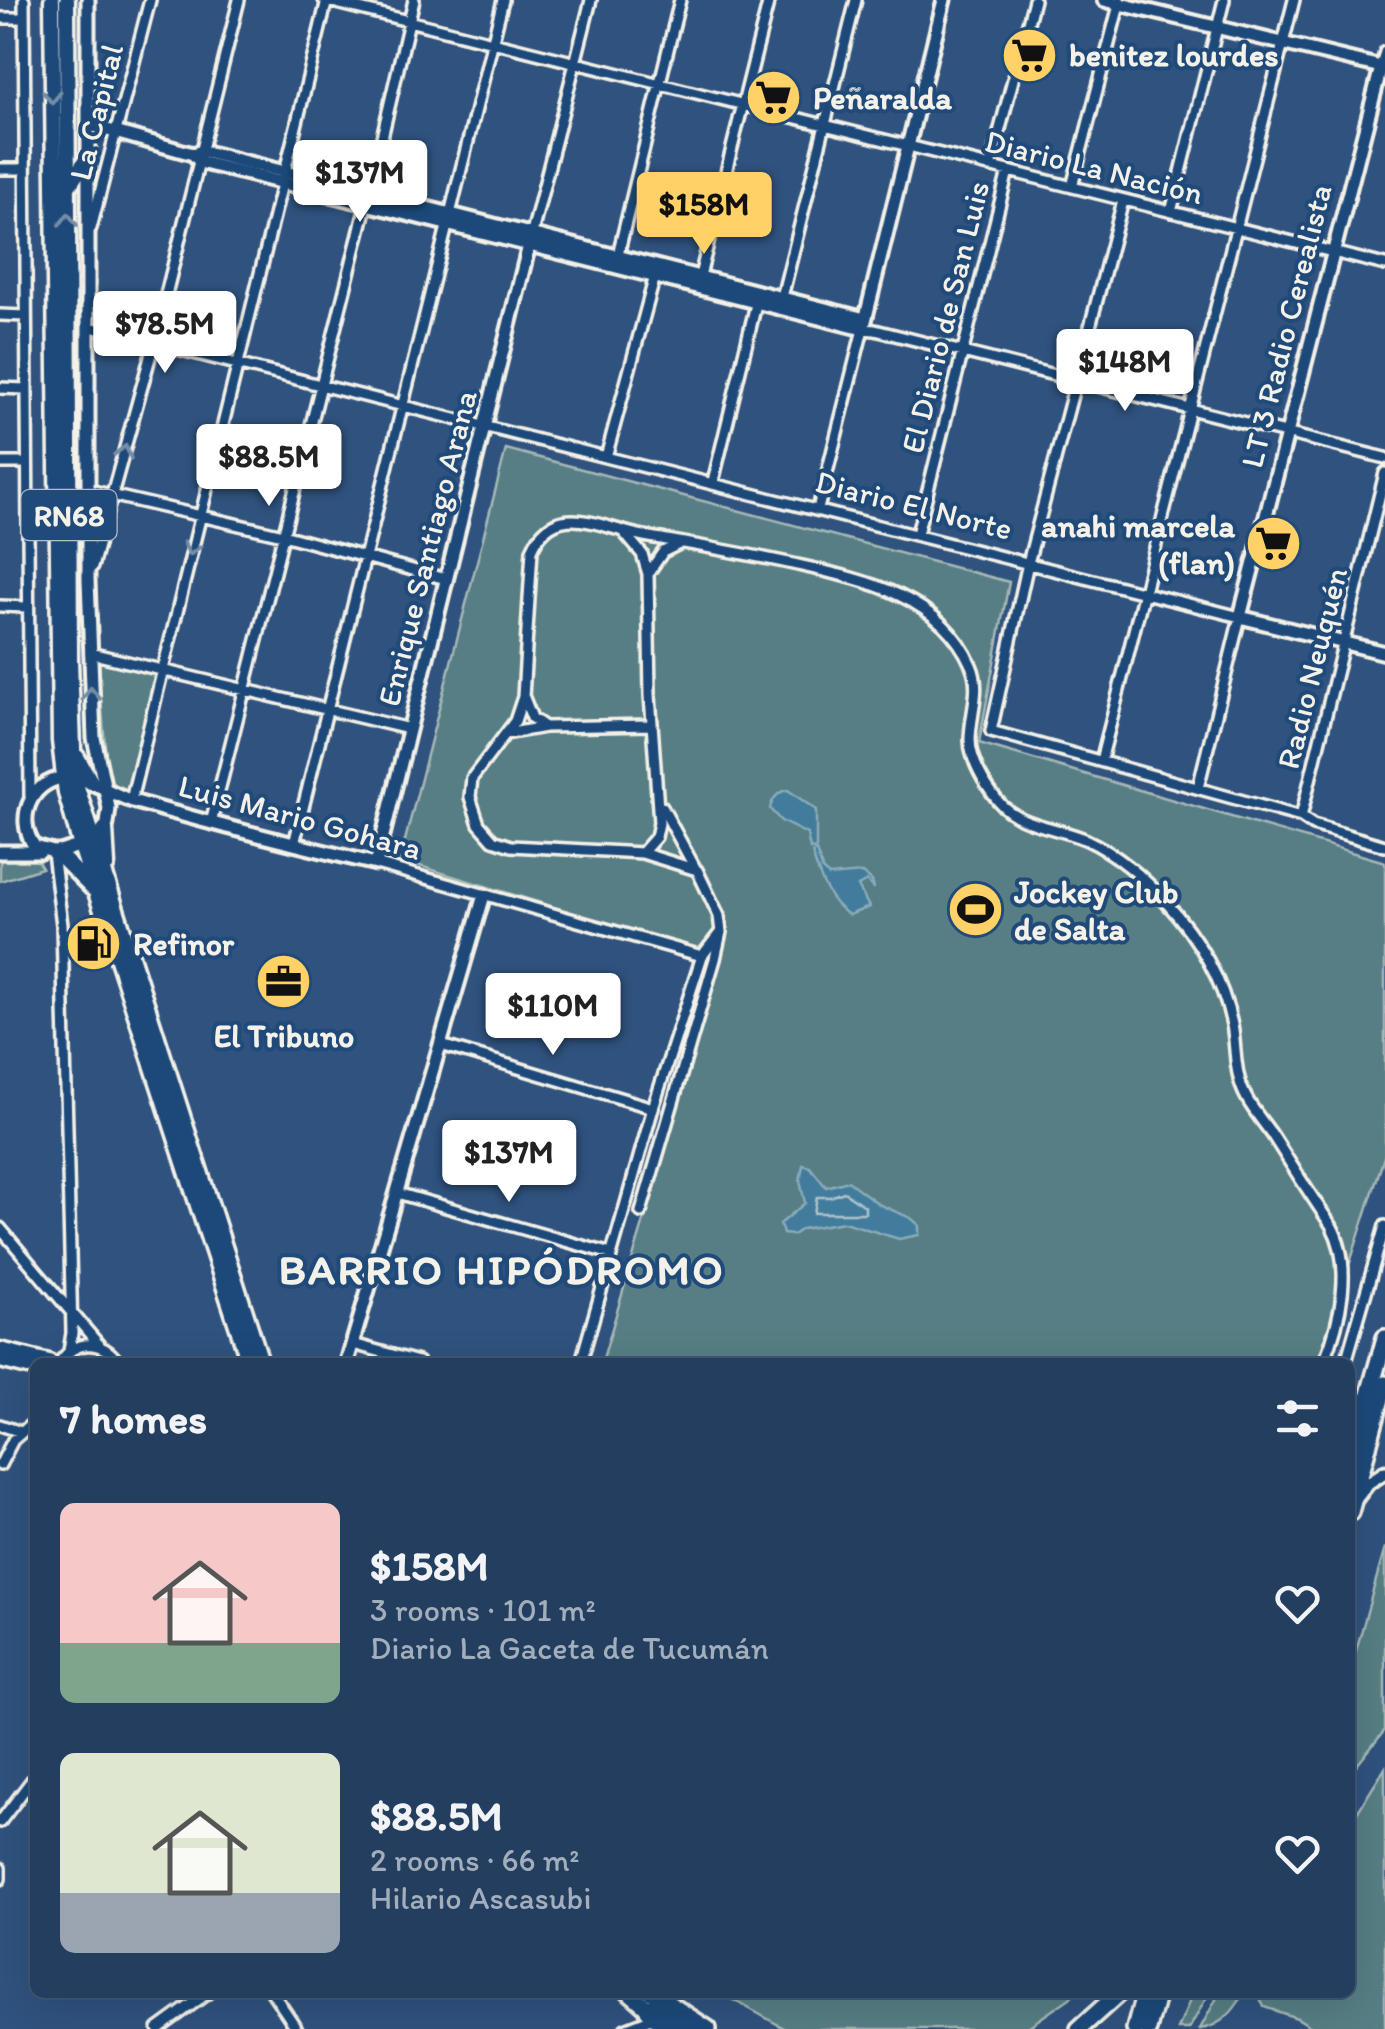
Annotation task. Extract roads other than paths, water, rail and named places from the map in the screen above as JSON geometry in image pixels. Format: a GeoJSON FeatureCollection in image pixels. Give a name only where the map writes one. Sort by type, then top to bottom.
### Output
{"type":"FeatureCollection","features":[{"type":"Feature","properties":{"kind":"highway"},"geometry":{"type":"LineString","coordinates":[[1355,1439],[1385,1338]]}},
{"type":"Feature","properties":{"kind":"highway"},"geometry":{"type":"LineString","coordinates":[[1355,1493],[1385,1384]]}},
{"type":"Feature","properties":{"kind":"highway"},"geometry":{"type":"LineString","coordinates":[[659,1998],[708,2029]]}},
{"type":"Feature","properties":{"kind":"highway"},"geometry":{"type":"LineString","coordinates":[[1078,2029],[1113,1998]]}},
{"type":"Feature","properties":{"kind":"highway"},"geometry":{"type":"LineString","coordinates":[[1135,2029],[1143,1998]]}},
{"type":"Feature","properties":{"kind":"highway"},"geometry":{"type":"LineString","coordinates":[[1148,2029],[1156,1998]]}},
{"type":"Feature","properties":{"kind":"main road","name":"RN68"},"geometry":{"type":"LineString","coordinates":[[52,0],[66,738]]}},
{"type":"Feature","properties":{"kind":"main road","name":"RN68"},"geometry":{"type":"LineString","coordinates":[[67,0],[66,738],[62,779],[97,835],[96,893],[248,1358]]}},
{"type":"Feature","properties":{"kind":"main road"},"geometry":{"type":"LineString","coordinates":[[68,187],[90,154]]}},
{"type":"Feature","properties":{"kind":"main road"},"geometry":{"type":"LineString","coordinates":[[66,738],[97,786]]}},
{"type":"Feature","properties":{"kind":"main road"},"geometry":{"type":"LineString","coordinates":[[97,835],[112,906],[260,1358]]}},
{"type":"Feature","properties":{"kind":"main road"},"geometry":{"type":"LineString","coordinates":[[53,853],[96,893]]}},
{"type":"Feature","properties":{"kind":"main road"},"geometry":{"type":"LineString","coordinates":[[0,1350],[33,1358]]}},
{"type":"Feature","properties":{"kind":"main road"},"geometry":{"type":"LineString","coordinates":[[0,1360],[30,1367]]}},
{"type":"Feature","properties":{"kind":"main road"},"geometry":{"type":"LineString","coordinates":[[635,1998],[655,2019],[672,2029]]}},
{"type":"Feature","properties":{"kind":"main road"},"geometry":{"type":"LineString","coordinates":[[656,1998],[690,2029]]}},
{"type":"Feature","properties":{"kind":"street"},"geometry":{"type":"LineString","coordinates":[[24,0],[29,837],[35,848],[53,853]]}},
{"type":"Feature","properties":{"kind":"street"},"geometry":{"type":"LineString","coordinates":[[88,0],[88,580],[97,786],[109,808],[97,835]]}},
{"type":"Feature","properties":{"kind":"street","name":"La Capital"},"geometry":{"type":"LineString","coordinates":[[89,236],[150,0]]}},
{"type":"Feature","properties":{"kind":"street"},"geometry":{"type":"LineString","coordinates":[[88,580],[154,343],[239,0]]}},
{"type":"Feature","properties":{"kind":"street"},"geometry":{"type":"LineString","coordinates":[[0,852],[53,853],[97,835],[131,800],[326,0]]}},
{"type":"Feature","properties":{"kind":"street","name":"Diario La Nación"},"geometry":{"type":"LineString","coordinates":[[326,0],[1385,266]]}},
{"type":"Feature","properties":{"kind":"street"},"geometry":{"type":"LineString","coordinates":[[211,822],[414,0]]}},
{"type":"Feature","properties":{"kind":"street"},"geometry":{"type":"LineString","coordinates":[[294,844],[504,0]]}},
{"type":"Feature","properties":{"kind":"street"},"geometry":{"type":"LineString","coordinates":[[532,239],[592,0]]}},
{"type":"Feature","properties":{"kind":"street"},"geometry":{"type":"LineString","coordinates":[[617,261],[680,0]]}},
{"type":"Feature","properties":{"kind":"street"},"geometry":{"type":"LineString","coordinates":[[698,282],[769,0]]}},
{"type":"Feature","properties":{"kind":"street"},"geometry":{"type":"LineString","coordinates":[[780,303],[856,0]]}},
{"type":"Feature","properties":{"kind":"street"},"geometry":{"type":"LineString","coordinates":[[818,509],[868,326],[944,0]]}},
{"type":"Feature","properties":{"kind":"street","name":"El Diario de San Luis"},"geometry":{"type":"LineString","coordinates":[[990,167],[1034,0]]}},
{"type":"Feature","properties":{"kind":"street"},"geometry":{"type":"LineString","coordinates":[[1104,0],[1383,68]]}},
{"type":"Feature","properties":{"kind":"street"},"geometry":{"type":"LineString","coordinates":[[1171,212],[1224,0]]}},
{"type":"Feature","properties":{"kind":"street"},"geometry":{"type":"LineString","coordinates":[[1102,761],[1294,0]]}},
{"type":"Feature","properties":{"kind":"street"},"geometry":{"type":"LineString","coordinates":[[1072,187],[1120,2]]}},
{"type":"Feature","properties":{"kind":"street"},"geometry":{"type":"LineString","coordinates":[[0,18],[24,18]]}},
{"type":"Feature","properties":{"kind":"street","name":"LT 3 Radio Cerealista"},"geometry":{"type":"LineString","coordinates":[[1198,788],[1385,52]]}},
{"type":"Feature","properties":{"kind":"street"},"geometry":{"type":"LineString","coordinates":[[90,125],[962,353],[1385,458]]}},
{"type":"Feature","properties":{"kind":"street"},"geometry":{"type":"LineString","coordinates":[[90,154],[118,134]]}},
{"type":"Feature","properties":{"kind":"street"},"geometry":{"type":"LineString","coordinates":[[0,169],[24,169]]}},
{"type":"Feature","properties":{"kind":"street","name":"El Diario de San Luis"},"geometry":{"type":"LineString","coordinates":[[918,534],[1008,172]]}},
{"type":"Feature","properties":{"kind":"street"},"geometry":{"type":"LineString","coordinates":[[1123,201],[1028,562],[991,731],[1301,818],[1312,825],[1385,846]]}},
{"type":"Feature","properties":{"kind":"street","name":"Enrique Santiago Arana"},"geometry":{"type":"LineString","coordinates":[[376,864],[532,239]]}},
{"type":"Feature","properties":{"kind":"street"},"geometry":{"type":"LineString","coordinates":[[617,261],[655,276],[698,282]]}},
{"type":"Feature","properties":{"kind":"street"},"geometry":{"type":"LineString","coordinates":[[606,457],[655,276]]}},
{"type":"Feature","properties":{"kind":"street"},"geometry":{"type":"LineString","coordinates":[[713,482],[758,297]]}},
{"type":"Feature","properties":{"kind":"street"},"geometry":{"type":"LineString","coordinates":[[0,315],[25,316]]}},
{"type":"Feature","properties":{"kind":"street","name":"Diario El Norte"},"geometry":{"type":"LineString","coordinates":[[90,327],[1385,653]]}},
{"type":"Feature","properties":{"kind":"street"},"geometry":{"type":"LineString","coordinates":[[0,388],[25,389]]}},
{"type":"Feature","properties":{"kind":"street"},"geometry":{"type":"LineString","coordinates":[[0,463],[26,463]]}},
{"type":"Feature","properties":{"kind":"street","name":"Radio Neuquén"},"geometry":{"type":"LineString","coordinates":[[1301,818],[1385,473]]}},
{"type":"Feature","properties":{"kind":"street"},"geometry":{"type":"LineString","coordinates":[[89,490],[199,514],[446,579]]}},
{"type":"Feature","properties":{"kind":"street"},"geometry":{"type":"LineString","coordinates":[[697,870],[642,853],[521,848],[500,843],[485,834],[472,806],[470,788],[478,766],[506,734],[523,697],[530,561],[536,541],[544,530],[563,520],[852,577],[884,587],[925,610],[959,646],[972,666],[975,697],[970,746],[982,777],[997,800],[1013,814],[1090,841],[1113,855],[1161,896],[1192,932],[1207,957],[1226,1006],[1241,1087],[1331,1225],[1338,1242],[1342,1303],[1325,1358]]}},
{"type":"Feature","properties":{"kind":"street"},"geometry":{"type":"LineString","coordinates":[[624,532],[642,554],[648,574],[652,725],[659,796],[658,831],[642,853]]}},
{"type":"Feature","properties":{"kind":"street"},"geometry":{"type":"LineString","coordinates":[[648,574],[663,552],[683,542]]}},
{"type":"Feature","properties":{"kind":"street"},"geometry":{"type":"LineString","coordinates":[[0,606],[28,607]]}},
{"type":"Feature","properties":{"kind":"street"},"geometry":{"type":"LineString","coordinates":[[90,653],[409,729]]}},
{"type":"Feature","properties":{"kind":"street"},"geometry":{"type":"LineString","coordinates":[[523,697],[532,718],[545,727]]}},
{"type":"Feature","properties":{"kind":"street"},"geometry":{"type":"LineString","coordinates":[[506,734],[545,727],[652,725]]}},
{"type":"Feature","properties":{"kind":"street"},"geometry":{"type":"LineString","coordinates":[[30,796],[62,779]]}},
{"type":"Feature","properties":{"kind":"street","name":"Luis Mario Gohara"},"geometry":{"type":"LineString","coordinates":[[62,779],[702,956]]}},
{"type":"Feature","properties":{"kind":"street"},"geometry":{"type":"LineString","coordinates":[[640,1212],[721,932],[715,906],[673,832],[659,796]]}},
{"type":"Feature","properties":{"kind":"street"},"geometry":{"type":"LineString","coordinates":[[18,851],[29,837]]}},
{"type":"Feature","properties":{"kind":"street"},"geometry":{"type":"LineString","coordinates":[[53,853],[62,936],[72,1312],[69,1351]]}},
{"type":"Feature","properties":{"kind":"street"},"geometry":{"type":"LineString","coordinates":[[349,1358],[484,895]]}},
{"type":"Feature","properties":{"kind":"street"},"geometry":{"type":"LineString","coordinates":[[582,1358],[653,1108],[702,956],[721,932]]}},
{"type":"Feature","properties":{"kind":"street"},"geometry":{"type":"LineString","coordinates":[[441,1045],[653,1108]]}},
{"type":"Feature","properties":{"kind":"street"},"geometry":{"type":"LineString","coordinates":[[397,1193],[612,1254]]}},
{"type":"Feature","properties":{"kind":"street"},"geometry":{"type":"LineString","coordinates":[[1347,1358],[1385,1226]]}},
{"type":"Feature","properties":{"kind":"street"},"geometry":{"type":"LineString","coordinates":[[0,1228],[114,1358]]}},
{"type":"Feature","properties":{"kind":"street"},"geometry":{"type":"LineString","coordinates":[[63,1358],[69,1351],[89,1344],[100,1346]]}},
{"type":"Feature","properties":{"kind":"street"},"geometry":{"type":"LineString","coordinates":[[353,1344],[404,1358]]}},
{"type":"Feature","properties":{"kind":"street"},"geometry":{"type":"LineString","coordinates":[[0,1465],[20,1432],[30,1425]]}},
{"type":"Feature","properties":{"kind":"street"},"geometry":{"type":"LineString","coordinates":[[0,1426],[20,1432]]}},
{"type":"Feature","properties":{"kind":"street"},"geometry":{"type":"LineString","coordinates":[[1355,1502],[1368,1483],[1385,1472]]}},
{"type":"Feature","properties":{"kind":"street"},"geometry":{"type":"LineString","coordinates":[[0,1822],[30,1783]]}},
{"type":"Feature","properties":{"kind":"street"},"geometry":{"type":"LineString","coordinates":[[0,1868],[0,1880]]}},
{"type":"Feature","properties":{"kind":"street"},"geometry":{"type":"LineString","coordinates":[[158,2029],[201,1998]]}},
{"type":"Feature","properties":{"kind":"street"},"geometry":{"type":"LineString","coordinates":[[276,1998],[297,2029]]}},
{"type":"Feature","properties":{"kind":"street"},"geometry":{"type":"LineString","coordinates":[[625,2029],[655,2019]]}},
{"type":"Feature","properties":{"kind":"water"},"geometry":{"type":"Polygon","coordinates":[[[788,790],[816,810],[816,848],[810,849],[807,834],[781,821],[770,809],[776,796],[788,790]]]}},
{"type":"Feature","properties":{"kind":"water"},"geometry":{"type":"Polygon","coordinates":[[[816,851],[823,871],[829,876],[862,873],[872,881],[874,889],[867,881],[858,886],[869,907],[849,915],[835,903],[818,871],[812,853],[816,851]]]}},
{"type":"Feature","properties":{"kind":"water"},"geometry":{"type":"Polygon","coordinates":[[[803,1165],[810,1167],[826,1187],[848,1181],[880,1205],[911,1218],[919,1225],[919,1235],[899,1239],[844,1222],[783,1234],[780,1224],[805,1203],[800,1181],[803,1165]]]}},
{"type":"Feature","properties":{"kind":"place","name":"benitez lourdes"},"geometry":{"type":"Point","coordinates":[1030,55]}},
{"type":"Feature","properties":{"kind":"place","name":"Peñaralda"},"geometry":{"type":"Point","coordinates":[774,98]}},
{"type":"Feature","properties":{"kind":"place","name":"anahi marcela (flan)"},"geometry":{"type":"Point","coordinates":[1274,544]}},
{"type":"Feature","properties":{"kind":"place","name":"Jockey Club de Salta"},"geometry":{"type":"Point","coordinates":[975,910]}},
{"type":"Feature","properties":{"kind":"place","name":"Refinor"},"geometry":{"type":"Point","coordinates":[94,944]}},
{"type":"Feature","properties":{"kind":"place","name":"El Tribuno"},"geometry":{"type":"Point","coordinates":[284,982]}},
{"type":"Feature","properties":{"kind":"district","name":"BARRIO HIPÓDROMO"},"geometry":{"type":"Point","coordinates":[502,1269]}}]}
